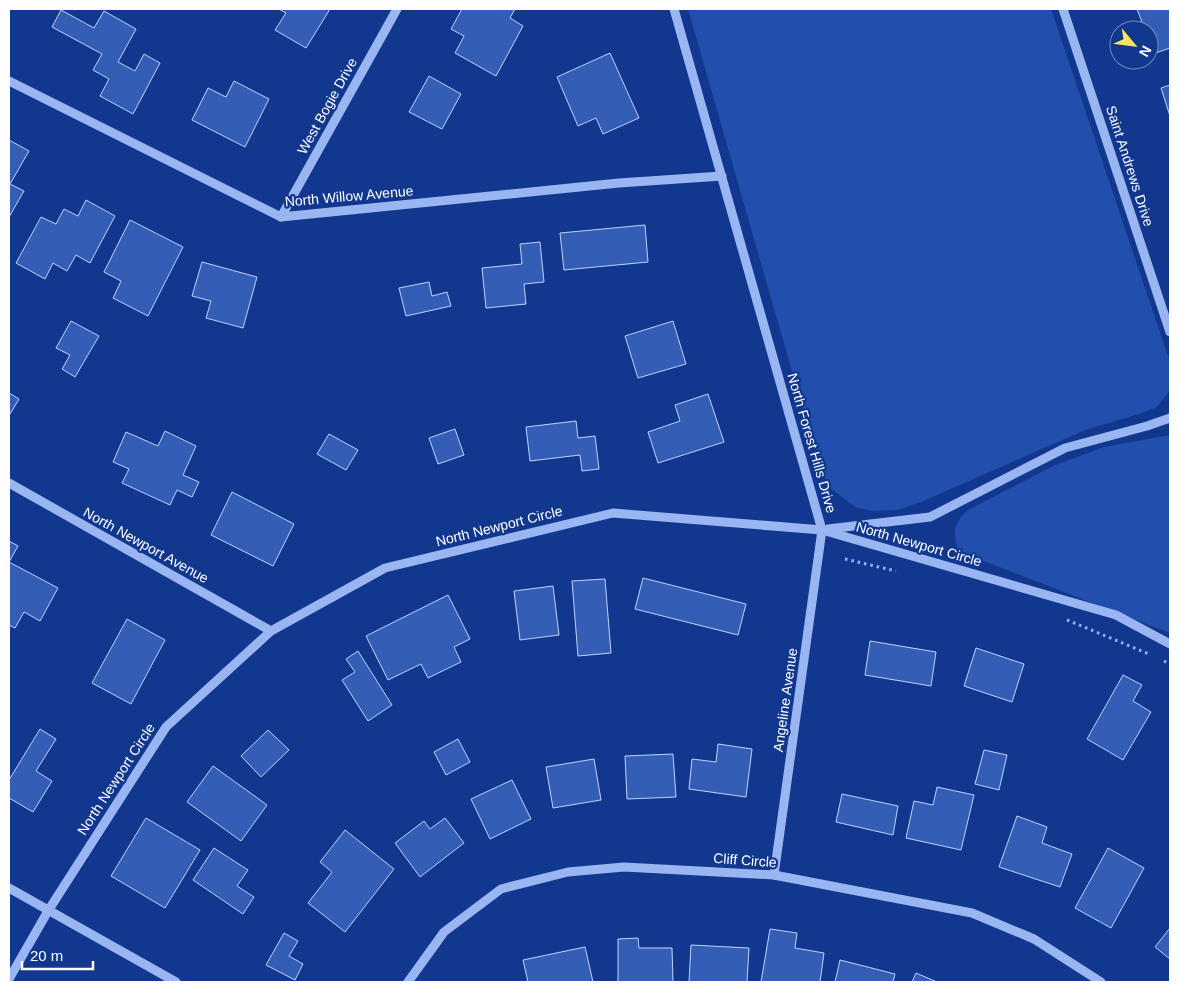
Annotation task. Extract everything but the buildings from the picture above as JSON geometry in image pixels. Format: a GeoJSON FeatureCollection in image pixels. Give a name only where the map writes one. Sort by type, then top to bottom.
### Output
{"type":"FeatureCollection","features":[{"type":"Feature","properties":{"kind":"street","name":"West Bogie Drive"},"geometry":{"type":"LineString","coordinates":[[281,217],[397,9]]}},
{"type":"Feature","properties":{"kind":"street","name":"North Forest Hills Drive"},"geometry":{"type":"LineString","coordinates":[[674,9],[822,530],[930,516],[1065,448],[1170,418]]}},
{"type":"Feature","properties":{"kind":"street","name":"Saint Andrews Drive"},"geometry":{"type":"LineString","coordinates":[[1063,9],[1170,332]]}},
{"type":"Feature","properties":{"kind":"street","name":"North Willow Avenue"},"geometry":{"type":"LineString","coordinates":[[9,81],[281,217],[620,182],[722,176]]}},
{"type":"Feature","properties":{"kind":"street","name":"North Newport Avenue"},"geometry":{"type":"LineString","coordinates":[[9,483],[271,631]]}},
{"type":"Feature","properties":{"kind":"street","name":"North Newport Circle"},"geometry":{"type":"LineString","coordinates":[[9,979],[48,910],[166,727],[271,631],[385,568],[613,513],[822,530],[1116,615],[1170,644]]}},
{"type":"Feature","properties":{"kind":"street","name":"Angeline Avenue"},"geometry":{"type":"LineString","coordinates":[[774,875],[822,530]]}},
{"type":"Feature","properties":{"kind":"street","name":"Cliff Circle"},"geometry":{"type":"LineString","coordinates":[[408,982],[444,932],[501,889],[568,872],[624,867],[774,875],[972,913],[1034,939],[1101,982]]}},
{"type":"Feature","properties":{"kind":"street"},"geometry":{"type":"LineString","coordinates":[[9,888],[176,982]]}},
{"type":"Feature","properties":{"kind":"path"},"geometry":{"type":"LineString","coordinates":[[845,559],[901,572]]}},
{"type":"Feature","properties":{"kind":"path"},"geometry":{"type":"LineString","coordinates":[[1065,619],[1154,656]]}},
{"type":"Feature","properties":{"kind":"path"},"geometry":{"type":"LineString","coordinates":[[1162,660],[1170,664]]}},
{"type":"Feature","properties":{"kind":"shaded area"},"geometry":{"type":"Polygon","coordinates":[[[688,9],[1051,9],[1170,362],[1168,393],[1157,407],[1085,430],[921,502],[897,510],[872,511],[855,507],[829,487],[819,465],[688,9]]]}},
{"type":"Feature","properties":{"kind":"shaded area"},"geometry":{"type":"Polygon","coordinates":[[[1170,435],[1170,633],[958,551],[955,528],[968,510],[1053,466],[1104,447],[1170,435]]]}}]}
